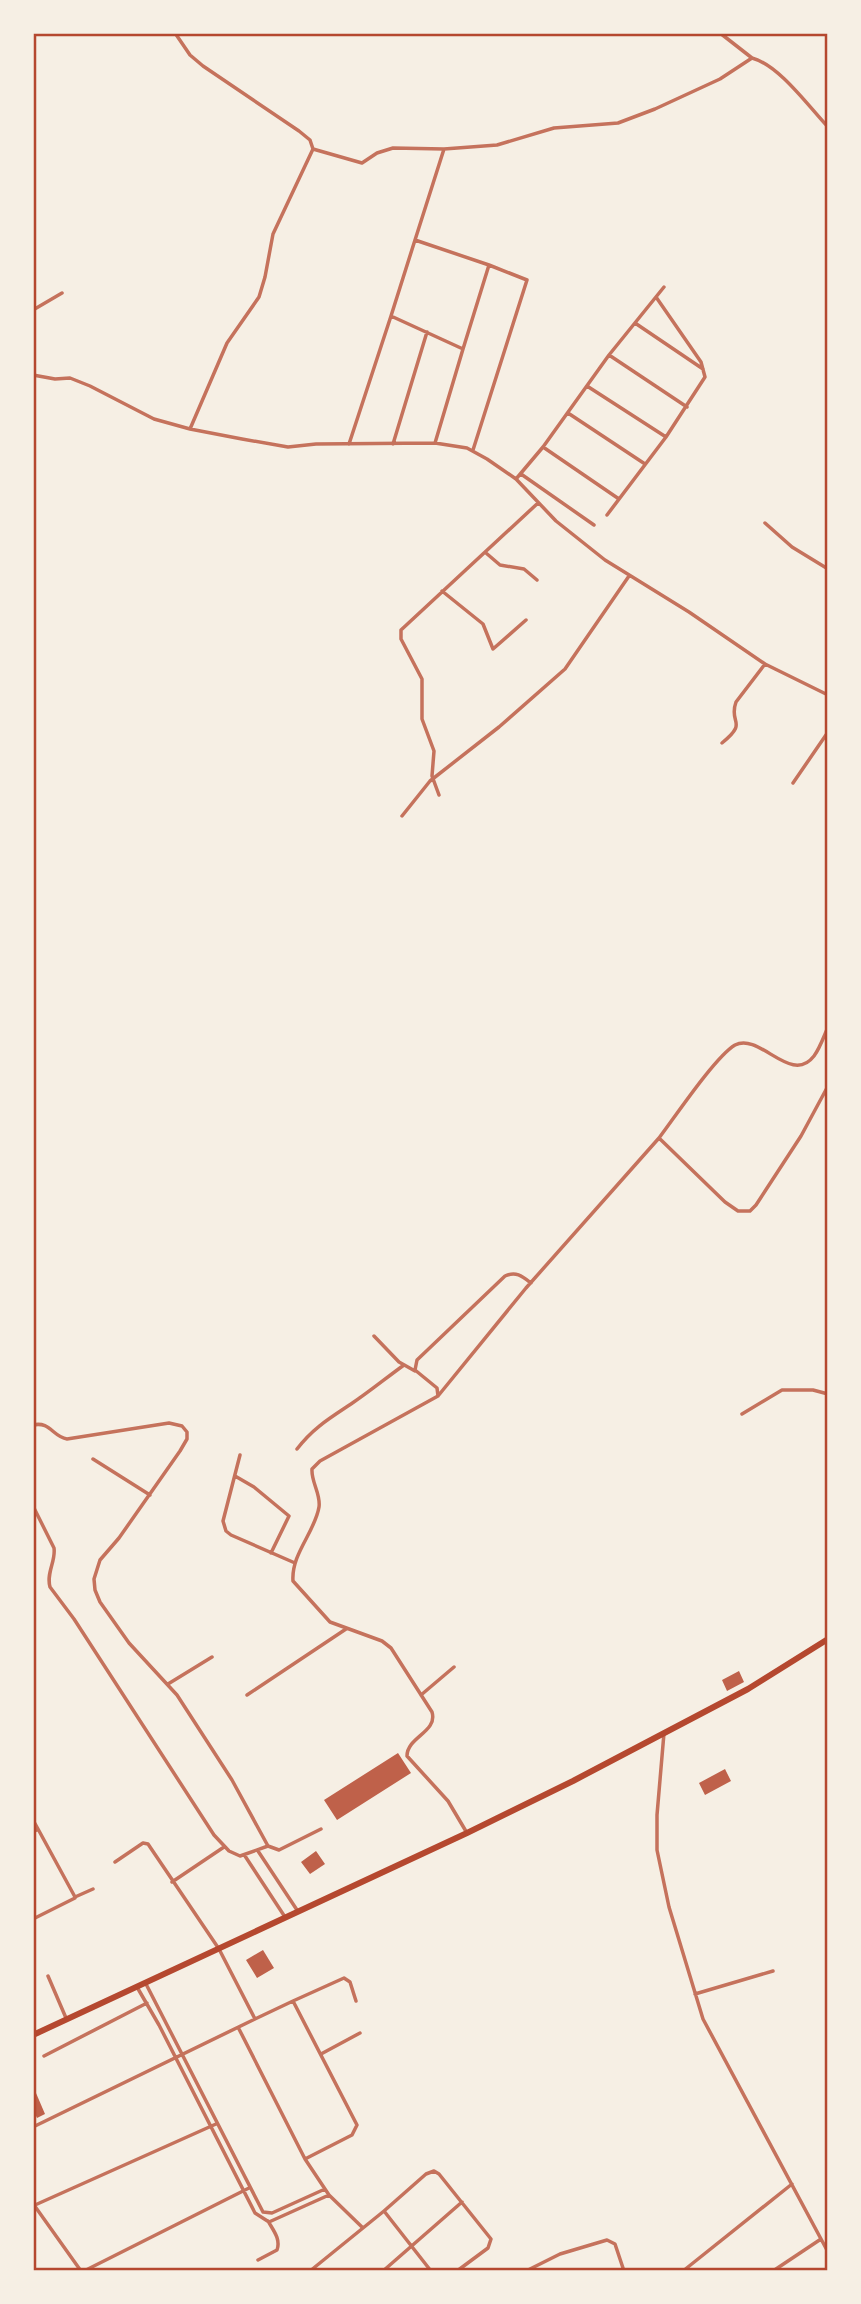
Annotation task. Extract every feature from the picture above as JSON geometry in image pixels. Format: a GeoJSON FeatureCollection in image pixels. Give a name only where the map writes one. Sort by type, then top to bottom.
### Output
{"type":"FeatureCollection","features":[{"type":"Feature","properties":{"kind":"highway"},"geometry":{"type":"LineString","coordinates":[[34,2033],[219,1949],[573,1781],[748,1689],[828,1639]]}},
{"type":"Feature","properties":{"kind":"street"},"geometry":{"type":"LineString","coordinates":[[175,33],[196,61],[299,131],[310,140],[313,149],[276,225],[259,298],[227,343],[190,429]]}},
{"type":"Feature","properties":{"kind":"street"},"geometry":{"type":"LineString","coordinates":[[720,33],[778,74],[828,127]]}},
{"type":"Feature","properties":{"kind":"street"},"geometry":{"type":"LineString","coordinates":[[313,149],[362,163],[377,153],[393,148],[444,149],[497,145],[554,128],[606,125],[631,119],[719,79],[752,58]]}},
{"type":"Feature","properties":{"kind":"street"},"geometry":{"type":"LineString","coordinates":[[349,444],[444,149]]}},
{"type":"Feature","properties":{"kind":"street"},"geometry":{"type":"LineString","coordinates":[[415,240],[527,280],[473,451]]}},
{"type":"Feature","properties":{"kind":"street"},"geometry":{"type":"LineString","coordinates":[[435,443],[489,265]]}},
{"type":"Feature","properties":{"kind":"street"},"geometry":{"type":"LineString","coordinates":[[516,480],[543,447],[608,355],[664,287]]}},
{"type":"Feature","properties":{"kind":"street"},"geometry":{"type":"LineString","coordinates":[[33,310],[62,293]]}},
{"type":"Feature","properties":{"kind":"street"},"geometry":{"type":"LineString","coordinates":[[607,515],[666,438],[702,385],[705,370],[656,297]]}},
{"type":"Feature","properties":{"kind":"street"},"geometry":{"type":"LineString","coordinates":[[391,316],[463,349]]}},
{"type":"Feature","properties":{"kind":"street"},"geometry":{"type":"LineString","coordinates":[[635,323],[705,370]]}},
{"type":"Feature","properties":{"kind":"street"},"geometry":{"type":"LineString","coordinates":[[393,444],[427,332]]}},
{"type":"Feature","properties":{"kind":"street"},"geometry":{"type":"LineString","coordinates":[[608,355],[687,407]]}},
{"type":"Feature","properties":{"kind":"street"},"geometry":{"type":"LineString","coordinates":[[33,375],[55,379],[69,378],[90,386],[145,416],[190,429],[288,447],[316,444],[435,443],[473,451],[516,480],[578,540],[629,576],[697,617],[765,664],[828,695]]}},
{"type":"Feature","properties":{"kind":"street"},"geometry":{"type":"LineString","coordinates":[[587,386],[666,438]]}},
{"type":"Feature","properties":{"kind":"street"},"geometry":{"type":"LineString","coordinates":[[568,413],[645,464]]}},
{"type":"Feature","properties":{"kind":"street"},"geometry":{"type":"LineString","coordinates":[[543,447],[619,499]]}},
{"type":"Feature","properties":{"kind":"street"},"geometry":{"type":"LineString","coordinates":[[521,474],[594,525]]}},
{"type":"Feature","properties":{"kind":"street"},"geometry":{"type":"LineString","coordinates":[[439,795],[432,778],[434,755],[422,719],[422,679],[400,634],[402,627],[538,503]]}},
{"type":"Feature","properties":{"kind":"street"},"geometry":{"type":"LineString","coordinates":[[765,523],[792,547],[828,569]]}},
{"type":"Feature","properties":{"kind":"street"},"geometry":{"type":"LineString","coordinates":[[485,552],[500,565],[524,569],[537,580]]}},
{"type":"Feature","properties":{"kind":"street"},"geometry":{"type":"LineString","coordinates":[[402,816],[432,778],[499,727],[560,674],[629,576]]}},
{"type":"Feature","properties":{"kind":"street"},"geometry":{"type":"LineString","coordinates":[[442,590],[483,625],[493,649],[526,620]]}},
{"type":"Feature","properties":{"kind":"street"},"geometry":{"type":"LineString","coordinates":[[722,743],[734,734],[737,726],[734,709],[736,702],[765,664]]}},
{"type":"Feature","properties":{"kind":"street"},"geometry":{"type":"LineString","coordinates":[[793,783],[828,732]]}},
{"type":"Feature","properties":{"kind":"street"},"geometry":{"type":"LineString","coordinates":[[467,1833],[449,1801],[407,1756],[409,1747],[434,1718],[391,1648],[382,1641],[330,1622],[296,1586],[293,1577],[295,1563],[319,1506],[312,1474],[314,1466],[439,1396],[531,1283],[659,1138],[709,1072],[734,1046],[747,1043],[792,1065],[804,1064],[813,1057],[828,1027]]}},
{"type":"Feature","properties":{"kind":"street"},"geometry":{"type":"LineString","coordinates":[[659,1138],[725,1202],[738,1211],[750,1211],[794,1147],[828,1086]]}},
{"type":"Feature","properties":{"kind":"street"},"geometry":{"type":"LineString","coordinates":[[416,1372],[414,1368],[417,1360],[505,1276],[520,1275],[531,1283]]}},
{"type":"Feature","properties":{"kind":"street"},"geometry":{"type":"LineString","coordinates":[[374,1336],[398,1362],[437,1388],[439,1396]]}},
{"type":"Feature","properties":{"kind":"street"},"geometry":{"type":"LineString","coordinates":[[297,1449],[322,1422],[404,1365]]}},
{"type":"Feature","properties":{"kind":"street"},"geometry":{"type":"LineString","coordinates":[[742,1414],[782,1390],[813,1390],[828,1394]]}},
{"type":"Feature","properties":{"kind":"street"},"geometry":{"type":"LineString","coordinates":[[33,1425],[50,1427],[58,1437],[67,1439],[169,1423],[181,1426],[187,1432],[187,1439],[100,1560],[94,1579],[100,1602],[147,1664],[168,1684],[232,1780],[268,1846],[279,1850],[321,1829]]}},
{"type":"Feature","properties":{"kind":"street"},"geometry":{"type":"LineString","coordinates":[[240,1455],[223,1521],[226,1531],[295,1563]]}},
{"type":"Feature","properties":{"kind":"street"},"geometry":{"type":"LineString","coordinates":[[93,1459],[149,1494]]}},
{"type":"Feature","properties":{"kind":"street"},"geometry":{"type":"LineString","coordinates":[[235,1476],[254,1487],[289,1517],[271,1553]]}},
{"type":"Feature","properties":{"kind":"street"},"geometry":{"type":"LineString","coordinates":[[33,1506],[54,1548],[50,1587],[74,1619],[224,1847],[245,1856],[268,1846]]}},
{"type":"Feature","properties":{"kind":"street"},"geometry":{"type":"LineString","coordinates":[[247,1695],[346,1629]]}},
{"type":"Feature","properties":{"kind":"street"},"geometry":{"type":"LineString","coordinates":[[168,1684],[212,1657]]}},
{"type":"Feature","properties":{"kind":"street"},"geometry":{"type":"LineString","coordinates":[[421,1695],[454,1667]]}},
{"type":"Feature","properties":{"kind":"street"},"geometry":{"type":"LineString","coordinates":[[664,1733],[657,1850],[669,1907],[703,2020],[828,2252]]}},
{"type":"Feature","properties":{"kind":"street"},"geometry":{"type":"LineString","coordinates":[[33,1820],[36,1830],[75,1897]]}},
{"type":"Feature","properties":{"kind":"street"},"geometry":{"type":"LineString","coordinates":[[115,1862],[145,1843],[219,1949],[255,2019]]}},
{"type":"Feature","properties":{"kind":"street"},"geometry":{"type":"LineString","coordinates":[[172,1882],[224,1847]]}},
{"type":"Feature","properties":{"kind":"street"},"geometry":{"type":"LineString","coordinates":[[258,1851],[297,1911]]}},
{"type":"Feature","properties":{"kind":"street"},"geometry":{"type":"LineString","coordinates":[[245,1856],[285,1917]]}},
{"type":"Feature","properties":{"kind":"street"},"geometry":{"type":"LineString","coordinates":[[33,1919],[93,1889]]}},
{"type":"Feature","properties":{"kind":"street"},"geometry":{"type":"LineString","coordinates":[[695,1994],[773,1971]]}},
{"type":"Feature","properties":{"kind":"street"},"geometry":{"type":"LineString","coordinates":[[48,1976],[66,2018]]}},
{"type":"Feature","properties":{"kind":"street"},"geometry":{"type":"LineString","coordinates":[[33,2127],[344,1978],[350,1982],[356,2001]]}},
{"type":"Feature","properties":{"kind":"street"},"geometry":{"type":"LineString","coordinates":[[146,1983],[216,2124],[278,2239],[277,2250],[258,2260]]}},
{"type":"Feature","properties":{"kind":"street"},"geometry":{"type":"LineString","coordinates":[[137,1987],[243,2192],[255,2213],[269,2222]]}},
{"type":"Feature","properties":{"kind":"street"},"geometry":{"type":"LineString","coordinates":[[293,2001],[357,2124],[352,2135],[305,2159]]}},
{"type":"Feature","properties":{"kind":"street"},"geometry":{"type":"LineString","coordinates":[[44,2056],[146,2003]]}},
{"type":"Feature","properties":{"kind":"street"},"geometry":{"type":"LineString","coordinates":[[239,2029],[305,2159],[329,2195],[363,2228]]}},
{"type":"Feature","properties":{"kind":"street"},"geometry":{"type":"LineString","coordinates":[[321,2054],[360,2033]]}},
{"type":"Feature","properties":{"kind":"street"},"geometry":{"type":"LineString","coordinates":[[216,2124],[34,2204],[83,2271],[249,2188]]}},
{"type":"Feature","properties":{"kind":"street"},"geometry":{"type":"LineString","coordinates":[[310,2271],[431,2171],[439,2174],[491,2241],[488,2248],[457,2271]]}},
{"type":"Feature","properties":{"kind":"street"},"geometry":{"type":"LineString","coordinates":[[683,2271],[792,2184]]}},
{"type":"Feature","properties":{"kind":"street"},"geometry":{"type":"LineString","coordinates":[[266,2213],[272,2213],[325,2189]]}},
{"type":"Feature","properties":{"kind":"street"},"geometry":{"type":"LineString","coordinates":[[269,2222],[329,2195]]}},
{"type":"Feature","properties":{"kind":"street"},"geometry":{"type":"LineString","coordinates":[[296,2201],[299,2210]]}},
{"type":"Feature","properties":{"kind":"street"},"geometry":{"type":"LineString","coordinates":[[383,2271],[462,2202]]}},
{"type":"Feature","properties":{"kind":"street"},"geometry":{"type":"LineString","coordinates":[[384,2211],[430,2271]]}},
{"type":"Feature","properties":{"kind":"street"},"geometry":{"type":"LineString","coordinates":[[774,2271],[821,2239]]}},
{"type":"Feature","properties":{"kind":"street"},"geometry":{"type":"LineString","coordinates":[[526,2271],[560,2254],[607,2240],[615,2244],[624,2271]]}},
{"type":"Feature","properties":{"kind":"building"},"geometry":{"type":"Polygon","coordinates":[[[739,1671],[744,1682],[727,1691],[722,1680],[739,1671]]]}},
{"type":"Feature","properties":{"kind":"building"},"geometry":{"type":"Polygon","coordinates":[[[398,1753],[411,1773],[337,1820],[324,1800],[398,1753]]]}},
{"type":"Feature","properties":{"kind":"building"},"geometry":{"type":"Polygon","coordinates":[[[725,1769],[731,1781],[705,1795],[699,1783],[725,1769]]]}},
{"type":"Feature","properties":{"kind":"building"},"geometry":{"type":"Polygon","coordinates":[[[316,1851],[325,1864],[310,1874],[301,1862],[316,1851]]]}},
{"type":"Feature","properties":{"kind":"building"},"geometry":{"type":"Polygon","coordinates":[[[263,1950],[274,1968],[257,1978],[246,1960],[263,1950]]]}},
{"type":"Feature","properties":{"kind":"building"},"geometry":{"type":"Polygon","coordinates":[[[33,2086],[45,2114],[37,2118],[33,2110],[33,2086]]]}}]}
